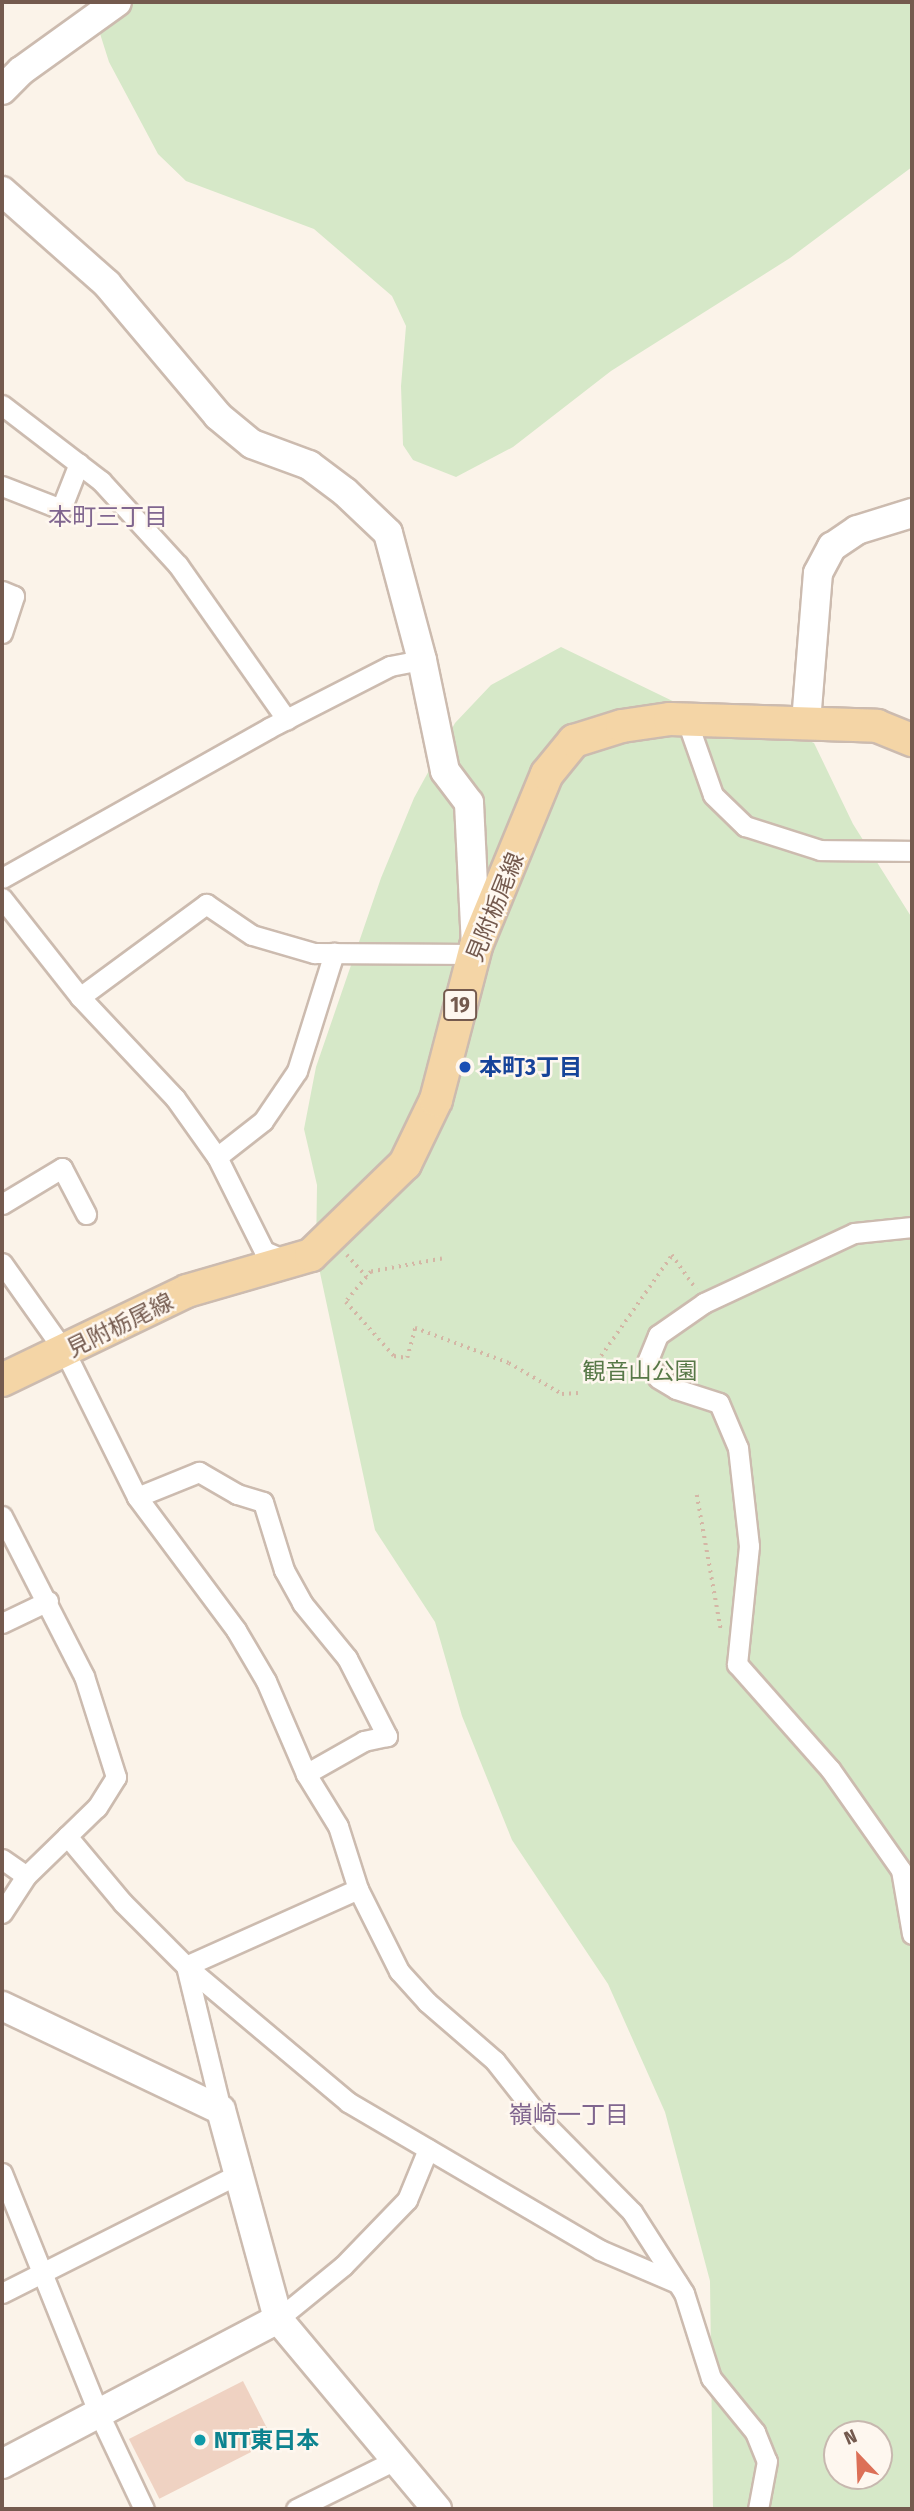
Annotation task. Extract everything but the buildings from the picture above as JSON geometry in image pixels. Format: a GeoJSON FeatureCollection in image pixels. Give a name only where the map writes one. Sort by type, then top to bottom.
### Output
{"type":"FeatureCollection","features":[{"type":"Feature","properties":{"kind":"main road","name":"見附栃尾線"},"geometry":{"type":"LineString","coordinates":[[2,1380],[187,1291],[293,1263],[334,1237],[405,1164],[436,1100],[475,950],[547,774],[574,741],[622,726],[687,721],[806,722],[877,726],[912,740]]}},
{"type":"Feature","properties":{"kind":"street"},"geometry":{"type":"LineString","coordinates":[[2,90],[21,71],[117,2]]}},
{"type":"Feature","properties":{"kind":"street"},"geometry":{"type":"LineString","coordinates":[[2,191],[107,284],[218,416],[252,444],[309,465],[345,492],[388,533],[422,660],[445,771],[469,803],[475,950],[314,953],[252,935],[206,904],[80,997]]}},
{"type":"Feature","properties":{"kind":"street"},"geometry":{"type":"LineString","coordinates":[[2,405],[79,463],[178,565],[287,720]]}},
{"type":"Feature","properties":{"kind":"street"},"geometry":{"type":"LineString","coordinates":[[2,486],[61,509],[79,463]]}},
{"type":"Feature","properties":{"kind":"street"},"geometry":{"type":"LineString","coordinates":[[806,722],[818,573],[832,547],[856,530],[912,513]]}},
{"type":"Feature","properties":{"kind":"street"},"geometry":{"type":"LineString","coordinates":[[2,591],[14,596],[2,634]]}},
{"type":"Feature","properties":{"kind":"street"},"geometry":{"type":"LineString","coordinates":[[2,878],[390,666],[422,660]]}},
{"type":"Feature","properties":{"kind":"street"},"geometry":{"type":"LineString","coordinates":[[687,721],[713,795],[745,826],[820,850],[912,851]]}},
{"type":"Feature","properties":{"kind":"street"},"geometry":{"type":"LineString","coordinates":[[2,898],[80,997],[175,1098],[217,1157],[264,1251],[293,1263]]}},
{"type":"Feature","properties":{"kind":"street"},"geometry":{"type":"LineString","coordinates":[[217,1157],[263,1121],[297,1071],[334,953]]}},
{"type":"Feature","properties":{"kind":"street"},"geometry":{"type":"LineString","coordinates":[[2,1204],[62,1168],[86,1214]]}},
{"type":"Feature","properties":{"kind":"street"},"geometry":{"type":"LineString","coordinates":[[912,1227],[854,1233],[704,1303],[658,1335],[647,1362],[658,1378],[676,1389],[719,1403],[738,1448],[749,1546],[737,1664],[830,1769],[901,1870],[912,1934]]}},
{"type":"Feature","properties":{"kind":"street"},"geometry":{"type":"LineString","coordinates":[[2,1263],[65,1352],[137,1497],[236,1630],[278,1706],[306,1774],[338,1826],[358,1889],[399,1971],[427,2003],[495,2061],[544,2123],[632,2212],[677,2284],[695,2316],[711,2378],[755,2432],[766,2461],[758,2509]]}},
{"type":"Feature","properties":{"kind":"street"},"geometry":{"type":"LineString","coordinates":[[137,1497],[199,1472],[237,1494],[262,1502],[284,1570],[302,1603],[347,1658],[387,1736],[365,1741],[306,1774]]}},
{"type":"Feature","properties":{"kind":"street"},"geometry":{"type":"LineString","coordinates":[[2,1516],[48,1601],[84,1676],[116,1777],[97,1807],[26,1876],[2,1913]]}},
{"type":"Feature","properties":{"kind":"street"},"geometry":{"type":"LineString","coordinates":[[2,1623],[48,1601]]}},
{"type":"Feature","properties":{"kind":"street"},"geometry":{"type":"LineString","coordinates":[[67,1836],[123,1903],[186,1966],[348,2102],[600,2250],[677,2284]]}},
{"type":"Feature","properties":{"kind":"street"},"geometry":{"type":"LineString","coordinates":[[2,1859],[26,1876]]}},
{"type":"Feature","properties":{"kind":"street"},"geometry":{"type":"LineString","coordinates":[[186,1966],[358,1889]]}},
{"type":"Feature","properties":{"kind":"street"},"geometry":{"type":"LineString","coordinates":[[186,1966],[237,2175],[278,2319],[393,2461],[436,2509]]}},
{"type":"Feature","properties":{"kind":"street"},"geometry":{"type":"LineString","coordinates":[[2,2006],[221,2110]]}},
{"type":"Feature","properties":{"kind":"street"},"geometry":{"type":"LineString","coordinates":[[2,2464],[278,2319],[343,2266],[407,2200],[428,2149]]}},
{"type":"Feature","properties":{"kind":"street"},"geometry":{"type":"LineString","coordinates":[[2,2173],[44,2271],[99,2414],[144,2509]]}},
{"type":"Feature","properties":{"kind":"street"},"geometry":{"type":"LineString","coordinates":[[2,2293],[237,2175]]}},
{"type":"Feature","properties":{"kind":"street"},"geometry":{"type":"LineString","coordinates":[[296,2509],[393,2461]]}},
{"type":"Feature","properties":{"kind":"path"},"geometry":{"type":"LineString","coordinates":[[334,1237],[367,1277]]}},
{"type":"Feature","properties":{"kind":"path"},"geometry":{"type":"LineString","coordinates":[[601,1356],[672,1255],[704,1303]]}},
{"type":"Feature","properties":{"kind":"path"},"geometry":{"type":"LineString","coordinates":[[442,1259],[367,1277],[346,1302],[394,1356],[407,1358],[415,1328],[509,1363],[562,1394],[578,1393]]}},
{"type":"Feature","properties":{"kind":"path"},"geometry":{"type":"LineString","coordinates":[[697,1495],[722,1637],[737,1645]]}},
{"type":"Feature","properties":{"kind":"green space"},"geometry":{"type":"Polygon","coordinates":[[[90,2],[912,2],[912,167],[790,258],[611,371],[513,447],[456,477],[413,460],[403,445],[401,386],[406,326],[392,296],[314,229],[186,181],[158,154],[109,62],[90,2]]]}},
{"type":"Feature","properties":{"kind":"green space","name":"観音山公園"},"geometry":{"type":"Polygon","coordinates":[[[561,647],[685,707],[767,723],[814,743],[853,824],[912,918],[912,2509],[713,2509],[710,2281],[665,2112],[608,1984],[512,1840],[462,1716],[435,1622],[375,1530],[316,1254],[317,1185],[304,1129],[316,1067],[381,878],[414,798],[455,723],[491,685],[561,647]]]}},
{"type":"Feature","properties":{"kind":"place","name":"本町3丁目"},"geometry":{"type":"Point","coordinates":[465,1067]}},
{"type":"Feature","properties":{"kind":"place","name":"NTT東日本"},"geometry":{"type":"Point","coordinates":[200,2440]}},
{"type":"Feature","properties":{"kind":"district","name":"本町三丁目"},"geometry":{"type":"Point","coordinates":[108,518]}},
{"type":"Feature","properties":{"kind":"district","name":"嶺崎一丁目"},"geometry":{"type":"Point","coordinates":[569,2116]}}]}
